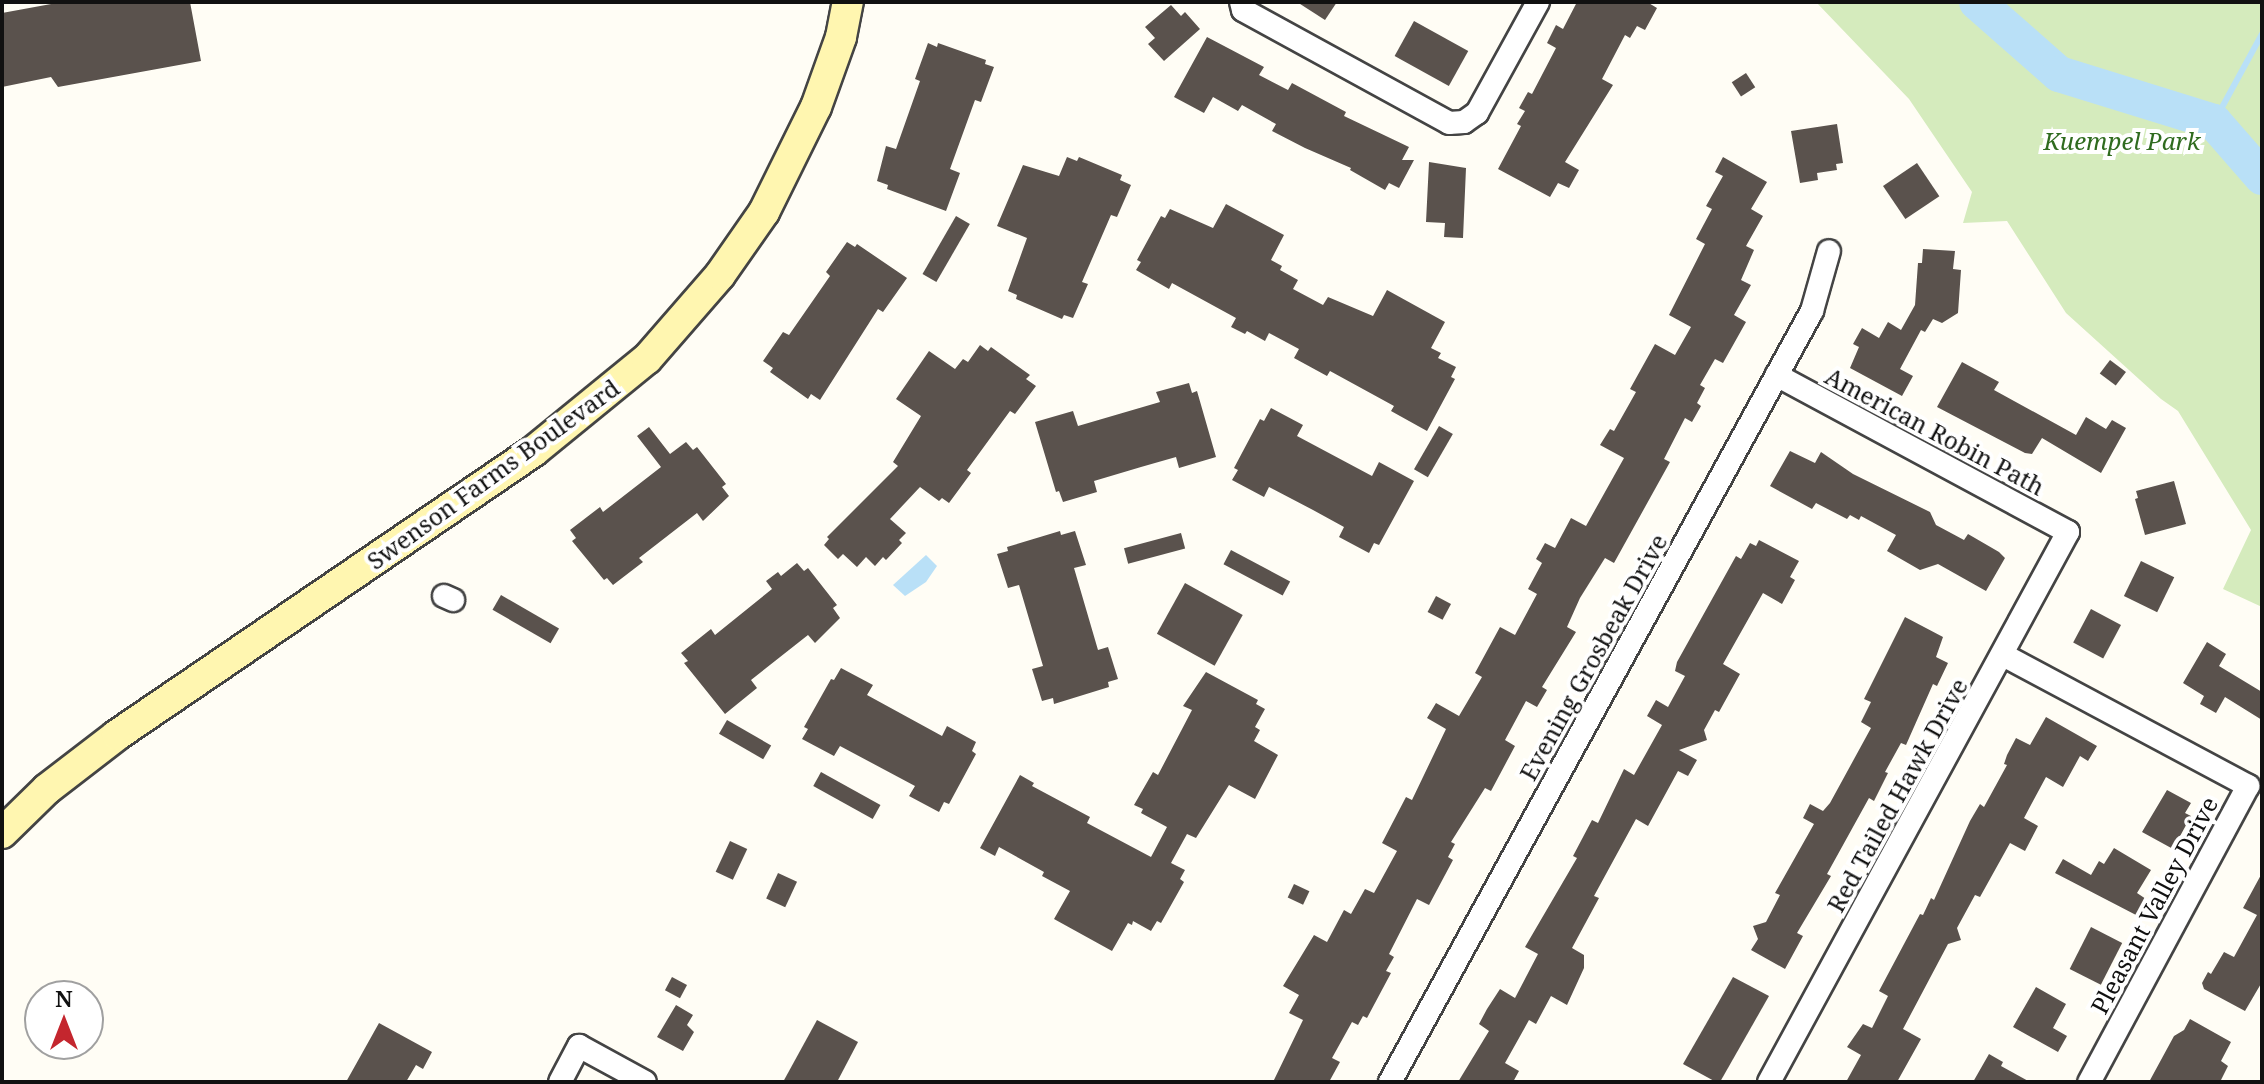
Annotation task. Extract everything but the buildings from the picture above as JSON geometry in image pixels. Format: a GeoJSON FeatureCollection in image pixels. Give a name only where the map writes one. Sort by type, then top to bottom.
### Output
{"type":"FeatureCollection","features":[{"type":"Feature","properties":{"kind":"street","name":"Swenson Farms Boulevard"},"geometry":{"type":"LineString","coordinates":[[2,833],[47,789],[117,735],[534,451],[647,359],[720,275],[764,212],[816,107],[841,37],[848,2]]}},
{"type":"Feature","properties":{"kind":"street"},"geometry":{"type":"LineString","coordinates":[[1241,2],[1243,10],[1449,123],[1464,122],[1477,113],[1538,2]]}},
{"type":"Feature","properties":{"kind":"street","name":"Evening Grosbeak Drive"},"geometry":{"type":"LineString","coordinates":[[1390,1082],[1812,311],[1829,251]]}},
{"type":"Feature","properties":{"kind":"street","name":"American Robin Path"},"geometry":{"type":"LineString","coordinates":[[1777,375],[2068,532]]}},
{"type":"Feature","properties":{"kind":"street","name":"Red Tailed Hawk Drive"},"geometry":{"type":"LineString","coordinates":[[1769,1082],[2068,532]]}},
{"type":"Feature","properties":{"kind":"street","name":"Pleasant Valley Drive"},"geometry":{"type":"LineString","coordinates":[[2003,655],[2248,786],[2089,1082]]}},
{"type":"Feature","properties":{"kind":"street"},"geometry":{"type":"LineString","coordinates":[[560,1082],[579,1046],[645,1082]]}},
{"type":"Feature","properties":{"kind":"green space","name":"Kuempel Park"},"geometry":{"type":"Polygon","coordinates":[[[1816,2],[2262,2],[2262,607],[2223,589],[2251,530],[2178,411],[2066,313],[2007,221],[1963,223],[1972,192],[1909,99],[1816,2]]]}},
{"type":"Feature","properties":{"kind":"water"},"geometry":{"type":"Polygon","coordinates":[[[926,555],[937,566],[926,582],[905,596],[893,585],[926,555]]]}},
{"type":"Feature","properties":{"kind":"waterway"},"geometry":{"type":"LineString","coordinates":[[1977,2],[2059,74],[2214,122],[2262,177]]}},
{"type":"Feature","properties":{"kind":"waterway"},"geometry":{"type":"LineString","coordinates":[[2214,122],[2262,34]]}}]}
